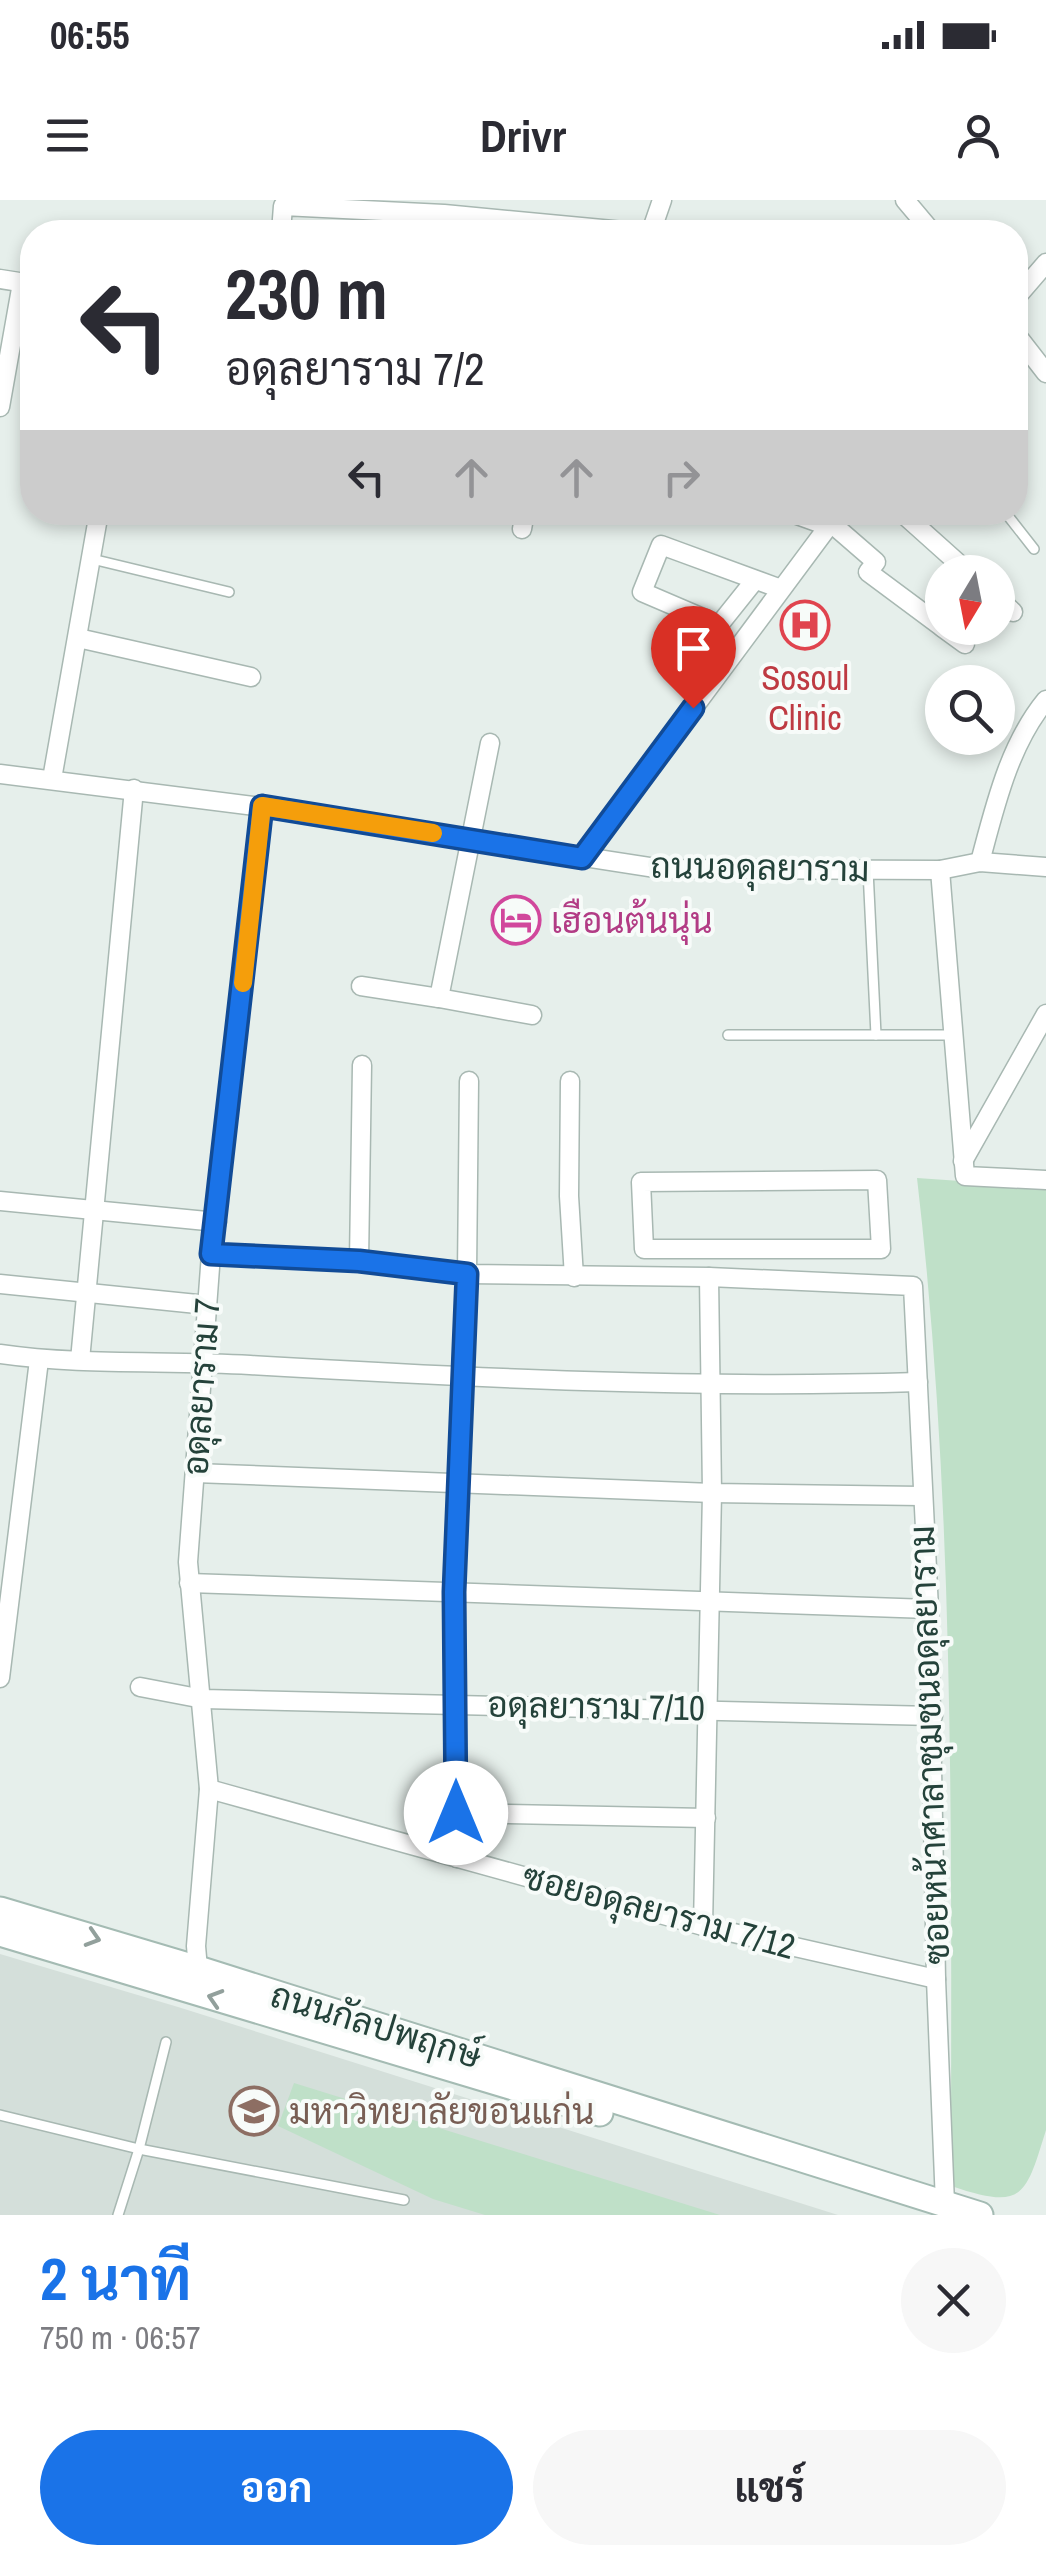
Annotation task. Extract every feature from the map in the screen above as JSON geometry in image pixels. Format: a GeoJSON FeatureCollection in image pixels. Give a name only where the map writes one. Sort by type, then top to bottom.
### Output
{"type":"FeatureCollection","features":[{"type":"Feature","properties":{"kind":"main road","name":"ถนนกัลปพฤกษ์"},"geometry":{"type":"LineString","coordinates":[[0,1910],[198,1969],[935,2210]]}},
{"type":"Feature","properties":{"kind":"main road","name":"ถนนกัลปพฤกษ์"},"geometry":{"type":"LineString","coordinates":[[0,1933],[686,2139],[935,2210],[980,2215]]}},
{"type":"Feature","properties":{"kind":"street"},"geometry":{"type":"LineString","coordinates":[[905,200],[922,220]]}},
{"type":"Feature","properties":{"kind":"street"},"geometry":{"type":"LineString","coordinates":[[282,220],[283,206],[447,207],[520,220]]}},
{"type":"Feature","properties":{"kind":"street"},"geometry":{"type":"LineString","coordinates":[[1028,284],[1046,263]]}},
{"type":"Feature","properties":{"kind":"street"},"geometry":{"type":"LineString","coordinates":[[0,407],[20,316]]}},
{"type":"Feature","properties":{"kind":"street"},"geometry":{"type":"LineString","coordinates":[[1028,350],[1046,373]]}},
{"type":"Feature","properties":{"kind":"street"},"geometry":{"type":"LineString","coordinates":[[52,779],[97,525]]}},
{"type":"Feature","properties":{"kind":"street"},"geometry":{"type":"LineString","coordinates":[[582,858],[830,525]]}},
{"type":"Feature","properties":{"kind":"street"},"geometry":{"type":"LineString","coordinates":[[837,525],[876,562],[868,572],[925,615]]}},
{"type":"Feature","properties":{"kind":"street"},"geometry":{"type":"LineString","coordinates":[[916,525],[949,555]]}},
{"type":"Feature","properties":{"kind":"street"},"geometry":{"type":"LineString","coordinates":[[755,580],[719,624],[642,592],[661,545],[781,589]]}},
{"type":"Feature","properties":{"kind":"street"},"geometry":{"type":"LineString","coordinates":[[78,638],[251,677]]}},
{"type":"Feature","properties":{"kind":"street"},"geometry":{"type":"LineString","coordinates":[[980,862],[1000,788],[1033,716],[1046,700]]}},
{"type":"Feature","properties":{"kind":"street"},"geometry":{"type":"LineString","coordinates":[[438,998],[490,743]]}},
{"type":"Feature","properties":{"kind":"street","name":"ถนนอดุลยาราม"},"geometry":{"type":"LineString","coordinates":[[0,774],[262,806],[662,869],[940,870],[980,862],[1046,867]]}},
{"type":"Feature","properties":{"kind":"street"},"geometry":{"type":"LineString","coordinates":[[80,1360],[134,789]]}},
{"type":"Feature","properties":{"kind":"street","name":"อดุลยาราม 7"},"geometry":{"type":"LineString","coordinates":[[198,1969],[196,1946],[209,1789],[189,1582],[211,1254],[262,806]]}},
{"type":"Feature","properties":{"kind":"street"},"geometry":{"type":"LineString","coordinates":[[940,870],[965,1176],[1046,1180]]}},
{"type":"Feature","properties":{"kind":"street"},"geometry":{"type":"LineString","coordinates":[[360,986],[532,1014]]}},
{"type":"Feature","properties":{"kind":"street"},"geometry":{"type":"LineString","coordinates":[[963,1162],[1046,1014]]}},
{"type":"Feature","properties":{"kind":"street"},"geometry":{"type":"LineString","coordinates":[[359,1261],[362,1065]]}},
{"type":"Feature","properties":{"kind":"street"},"geometry":{"type":"LineString","coordinates":[[570,1081],[569,1196],[574,1277]]}},
{"type":"Feature","properties":{"kind":"street"},"geometry":{"type":"LineString","coordinates":[[457,1858],[454,1592],[467,1274],[469,1082]]}},
{"type":"Feature","properties":{"kind":"street"},"geometry":{"type":"LineString","coordinates":[[877,1180],[881,1250],[767,1250],[644,1249],[641,1182],[877,1180]]}},
{"type":"Feature","properties":{"kind":"street"},"geometry":{"type":"LineString","coordinates":[[0,1201],[217,1222]]}},
{"type":"Feature","properties":{"kind":"street"},"geometry":{"type":"LineString","coordinates":[[211,1254],[359,1261],[467,1274],[767,1279],[767,1250]]}},
{"type":"Feature","properties":{"kind":"street"},"geometry":{"type":"LineString","coordinates":[[702,1926],[712,1493],[709,1277]]}},
{"type":"Feature","properties":{"kind":"street","name":"ซอยหน้าศาลาชุมชนอดุลยาราม"},"geometry":{"type":"LineString","coordinates":[[767,1279],[913,1286],[933,1716],[935,2210]]}},
{"type":"Feature","properties":{"kind":"street"},"geometry":{"type":"LineString","coordinates":[[0,1284],[207,1304]]}},
{"type":"Feature","properties":{"kind":"street"},"geometry":{"type":"LineString","coordinates":[[0,1354],[39,1360],[204,1362],[460,1377],[709,1384],[918,1382]]}},
{"type":"Feature","properties":{"kind":"street"},"geometry":{"type":"LineString","coordinates":[[0,1678],[39,1360]]}},
{"type":"Feature","properties":{"kind":"street"},"geometry":{"type":"LineString","coordinates":[[195,1473],[712,1493],[921,1496]]}},
{"type":"Feature","properties":{"kind":"street"},"geometry":{"type":"LineString","coordinates":[[189,1582],[929,1610]]}},
{"type":"Feature","properties":{"kind":"street","name":"อดุลยาราม 7/10"},"geometry":{"type":"LineString","coordinates":[[140,1687],[203,1699],[933,1716]]}},
{"type":"Feature","properties":{"kind":"street","name":"ซอยอดุลยาราม 7/12"},"geometry":{"type":"LineString","coordinates":[[209,1789],[702,1926],[936,1980]]}},
{"type":"Feature","properties":{"kind":"street"},"geometry":{"type":"LineString","coordinates":[[456,1813],[706,1818]]}},
{"type":"Feature","properties":{"kind":"lane"},"geometry":{"type":"LineString","coordinates":[[1015,525],[1034,549]]}},
{"type":"Feature","properties":{"kind":"lane"},"geometry":{"type":"LineString","coordinates":[[92,559],[229,592]]}},
{"type":"Feature","properties":{"kind":"lane"},"geometry":{"type":"LineString","coordinates":[[868,870],[876,1035]]}},
{"type":"Feature","properties":{"kind":"lane"},"geometry":{"type":"LineString","coordinates":[[728,1035],[953,1035]]}},
{"type":"Feature","properties":{"kind":"lane"},"geometry":{"type":"LineString","coordinates":[[118,2215],[166,2042]]}},
{"type":"Feature","properties":{"kind":"lane"},"geometry":{"type":"LineString","coordinates":[[0,2114],[139,2150],[404,2200]]}},
{"type":"Feature","properties":{"kind":"shaded area","name":"มหาวิทยาลัยขอนแก่น"},"geometry":{"type":"Polygon","coordinates":[[[0,1954],[178,2007],[838,2215],[0,2215],[0,1954]]]}},
{"type":"Feature","properties":{"kind":"green space"},"geometry":{"type":"Polygon","coordinates":[[[917,1178],[1046,1187],[1046,2130],[1026,2184],[1007,2197],[951,2186],[951,1808],[945,1556],[930,1304],[917,1178]]]}},
{"type":"Feature","properties":{"kind":"green space"},"geometry":{"type":"Polygon","coordinates":[[[294,2083],[720,2215],[485,2215],[433,2199],[278,2126],[294,2083]]]}},
{"type":"Feature","properties":{"kind":"slow traffic"},"geometry":{"type":"LineString","coordinates":[[243,983],[262,806],[433,833]]}},
{"type":"Feature","properties":{"kind":"place","name":"Sosoul Clinic"},"geometry":{"type":"Point","coordinates":[805,625]}},
{"type":"Feature","properties":{"kind":"place","name":"เฮือนต้นนุ่น"},"geometry":{"type":"Point","coordinates":[516,920]}},
{"type":"Feature","properties":{"kind":"place","name":"มหาวิทยาลัยขอนแก่น"},"geometry":{"type":"Point","coordinates":[254,2111]}},
{"type":"Feature","properties":{"kind":"route"},"geometry":{"type":"LineString","coordinates":[[456,1813],[454,1592],[467,1274],[359,1261],[211,1254],[262,806],[582,858],[693,708]]}}]}
